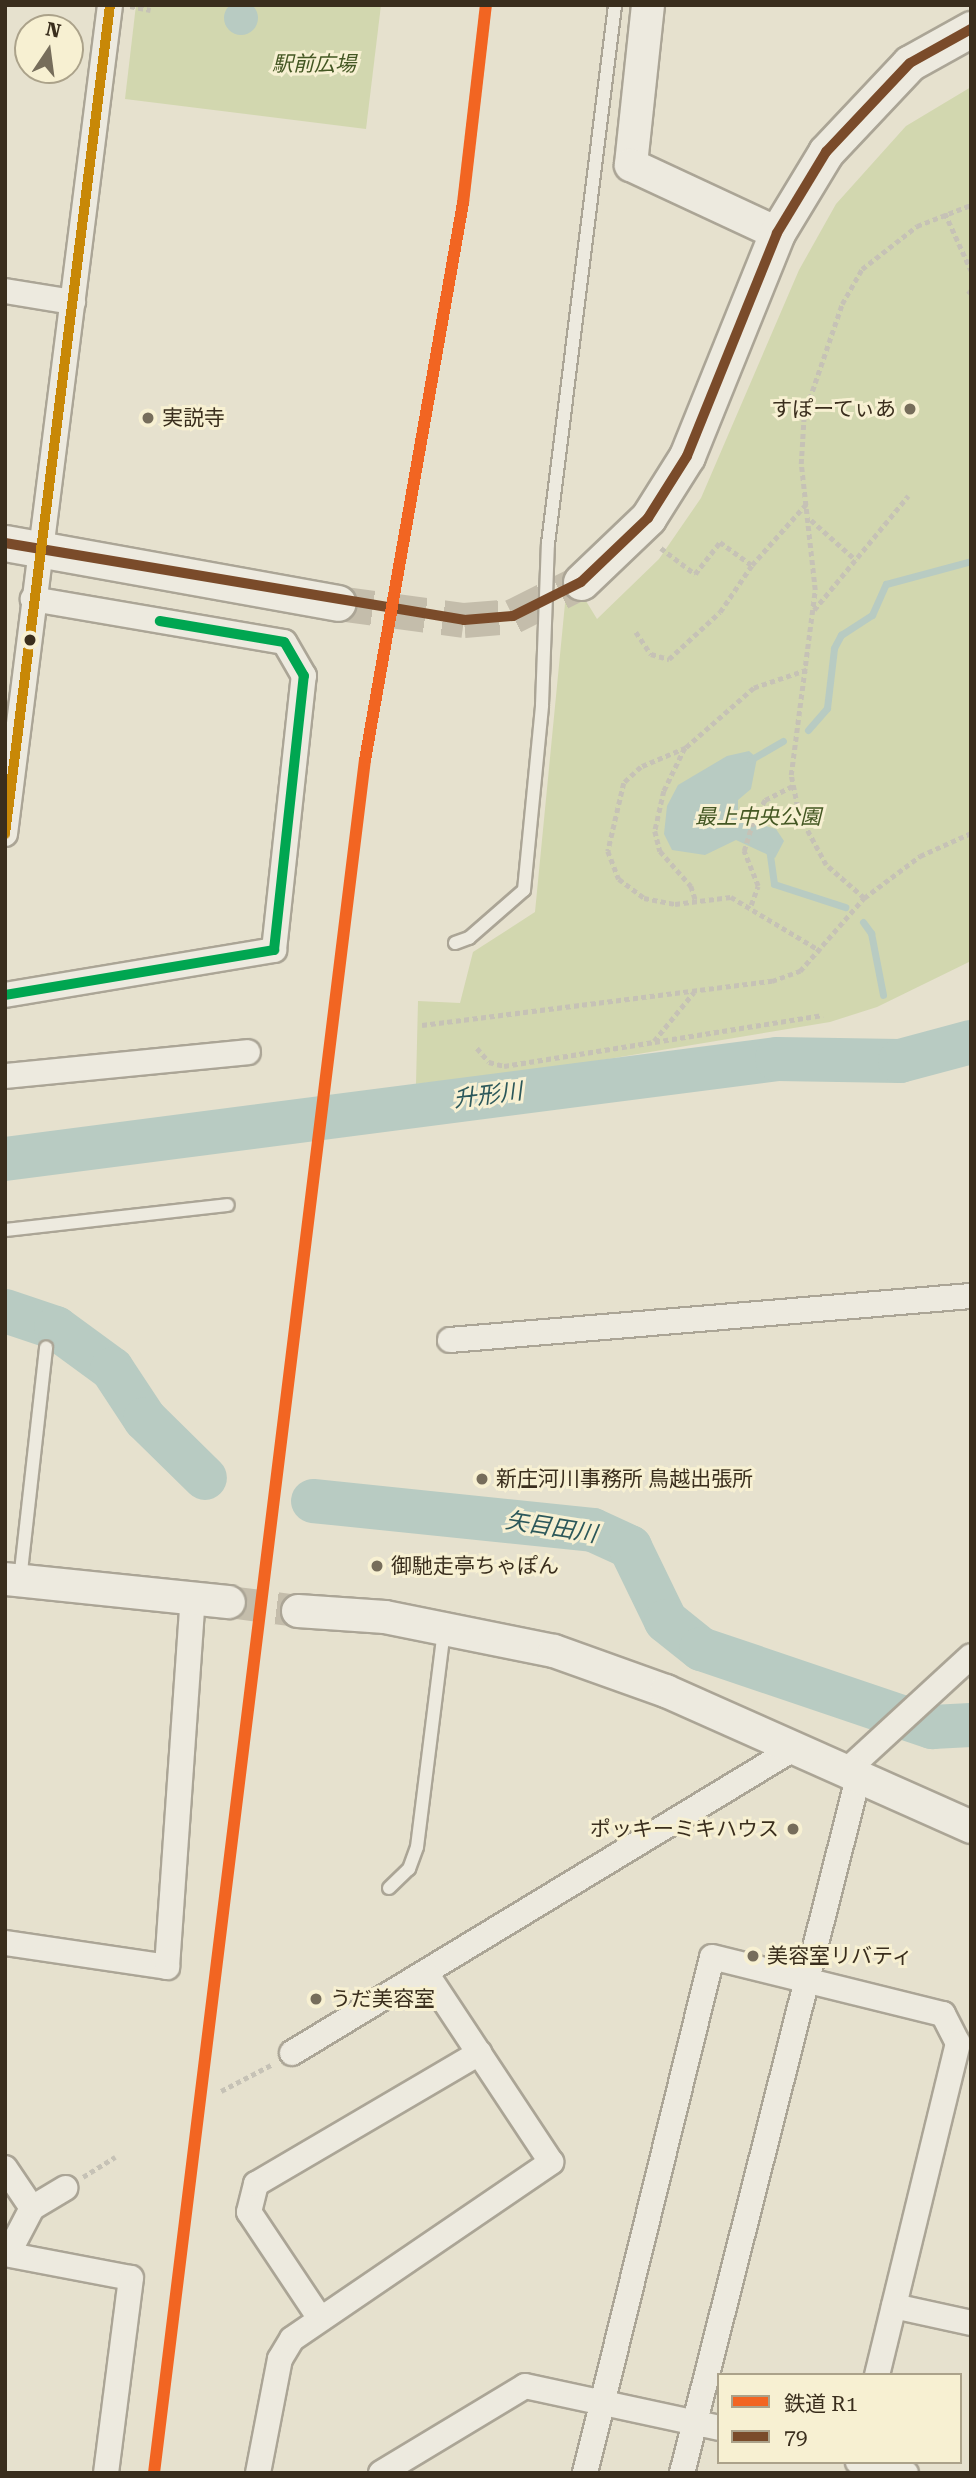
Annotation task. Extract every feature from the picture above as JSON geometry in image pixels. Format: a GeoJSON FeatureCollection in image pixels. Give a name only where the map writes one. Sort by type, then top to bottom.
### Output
{"type":"FeatureCollection","features":[{"type":"Feature","properties":{"kind":"main road"},"geometry":{"type":"LineString","coordinates":[[581,582],[648,518],[687,456],[777,233],[855,116],[911,63],[971,29]]}},
{"type":"Feature","properties":{"kind":"main road"},"geometry":{"type":"LineString","coordinates":[[5,544],[338,603]]}},
{"type":"Feature","properties":{"kind":"street"},"geometry":{"type":"LineString","coordinates":[[5,834],[110,5]]}},
{"type":"Feature","properties":{"kind":"street"},"geometry":{"type":"LineString","coordinates":[[648,5],[631,165],[777,233]]}},
{"type":"Feature","properties":{"kind":"street"},"geometry":{"type":"LineString","coordinates":[[5,291],[73,302]]}},
{"type":"Feature","properties":{"kind":"street"},"geometry":{"type":"LineString","coordinates":[[5,995],[274,950],[304,676],[284,642],[33,599]]}},
{"type":"Feature","properties":{"kind":"street"},"geometry":{"type":"LineString","coordinates":[[5,1076],[248,1052]]}},
{"type":"Feature","properties":{"kind":"street"},"geometry":{"type":"LineString","coordinates":[[450,1340],[971,1296]]}},
{"type":"Feature","properties":{"kind":"street"},"geometry":{"type":"LineString","coordinates":[[13,1580],[229,1602]]}},
{"type":"Feature","properties":{"kind":"street"},"geometry":{"type":"LineString","coordinates":[[5,1943],[167,1967],[193,1599]]}},
{"type":"Feature","properties":{"kind":"street"},"geometry":{"type":"LineString","coordinates":[[298,1611],[444,1627],[554,1651],[666,1691],[971,1827]]}},
{"type":"Feature","properties":{"kind":"street"},"geometry":{"type":"LineString","coordinates":[[682,2473],[851,1775],[891,1731],[971,1656]]}},
{"type":"Feature","properties":{"kind":"street"},"geometry":{"type":"LineString","coordinates":[[292,2053],[427,1975],[793,1749]]}},
{"type":"Feature","properties":{"kind":"street"},"geometry":{"type":"LineString","coordinates":[[585,2473],[712,1956],[943,2014],[964,2052],[877,2373]]}},
{"type":"Feature","properties":{"kind":"street"},"geometry":{"type":"LineString","coordinates":[[258,2473],[280,2359],[292,2339],[319,2317],[551,2162],[427,1975]]}},
{"type":"Feature","properties":{"kind":"street"},"geometry":{"type":"LineString","coordinates":[[319,2317],[249,2212],[256,2184],[479,2053]]}},
{"type":"Feature","properties":{"kind":"street"},"geometry":{"type":"LineString","coordinates":[[5,2168],[32,2208]]}},
{"type":"Feature","properties":{"kind":"street"},"geometry":{"type":"LineString","coordinates":[[65,2188],[32,2208],[7,2254],[131,2278],[106,2473]]}},
{"type":"Feature","properties":{"kind":"street"},"geometry":{"type":"LineString","coordinates":[[894,2306],[971,2323]]}},
{"type":"Feature","properties":{"kind":"street"},"geometry":{"type":"LineString","coordinates":[[381,2473],[525,2386],[717,2428]]}},
{"type":"Feature","properties":{"kind":"street"},"geometry":{"type":"LineString","coordinates":[[866,2464],[906,2473]]}},
{"type":"Feature","properties":{"kind":"lane"},"geometry":{"type":"LineString","coordinates":[[455,943],[469,939],[524,890],[542,705],[548,544],[615,5]]}},
{"type":"Feature","properties":{"kind":"lane"},"geometry":{"type":"LineString","coordinates":[[5,1230],[228,1205]]}},
{"type":"Feature","properties":{"kind":"lane"},"geometry":{"type":"LineString","coordinates":[[13,1580],[46,1347]]}},
{"type":"Feature","properties":{"kind":"lane"},"geometry":{"type":"LineString","coordinates":[[389,1888],[409,1869],[417,1847],[444,1627]]}},
{"type":"Feature","properties":{"kind":"path"},"geometry":{"type":"LineString","coordinates":[[122,5],[151,10]]}},
{"type":"Feature","properties":{"kind":"path"},"geometry":{"type":"LineString","coordinates":[[864,898],[826,865],[799,815],[794,785],[814,611],[810,519],[801,464],[804,415],[842,304],[862,269],[888,244],[945,213],[971,205]]}},
{"type":"Feature","properties":{"kind":"path"},"geometry":{"type":"LineString","coordinates":[[945,213],[971,270]]}},
{"type":"Feature","properties":{"kind":"path"},"geometry":{"type":"LineString","coordinates":[[814,611],[908,496]]}},
{"type":"Feature","properties":{"kind":"path"},"geometry":{"type":"LineString","coordinates":[[636,632],[651,654],[669,659],[720,612],[752,565],[807,503]]}},
{"type":"Feature","properties":{"kind":"path"},"geometry":{"type":"LineString","coordinates":[[810,519],[856,559]]}},
{"type":"Feature","properties":{"kind":"path"},"geometry":{"type":"LineString","coordinates":[[661,548],[695,574],[720,542],[752,565]]}},
{"type":"Feature","properties":{"kind":"path"},"geometry":{"type":"LineString","coordinates":[[807,670],[754,688],[686,748],[641,767],[624,783],[608,851],[619,879],[644,898],[696,901],[731,897],[751,905],[821,951]]}},
{"type":"Feature","properties":{"kind":"path"},"geometry":{"type":"LineString","coordinates":[[686,748],[664,791],[655,831],[660,851],[691,886],[696,901]]}},
{"type":"Feature","properties":{"kind":"path"},"geometry":{"type":"LineString","coordinates":[[751,905],[758,886],[745,847],[754,819],[765,800],[794,785]]}},
{"type":"Feature","properties":{"kind":"path"},"geometry":{"type":"LineString","coordinates":[[422,1025],[772,981],[800,971],[821,951],[864,898],[920,856],[971,833]]}},
{"type":"Feature","properties":{"kind":"path"},"geometry":{"type":"LineString","coordinates":[[654,1041],[695,991]]}},
{"type":"Feature","properties":{"kind":"path"},"geometry":{"type":"LineString","coordinates":[[477,1048],[489,1062],[504,1066],[823,1015]]}},
{"type":"Feature","properties":{"kind":"path"},"geometry":{"type":"LineString","coordinates":[[221,2091],[271,2066]]}},
{"type":"Feature","properties":{"kind":"path"},"geometry":{"type":"LineString","coordinates":[[65,2188],[115,2157]]}},
{"type":"Feature","properties":{"kind":"green space","name":"駅前広場"},"geometry":{"type":"Polygon","coordinates":[[[136,5],[381,5],[366,129],[125,99],[136,5]]]}},
{"type":"Feature","properties":{"kind":"green space","name":"最上中央公園"},"geometry":{"type":"Polygon","coordinates":[[[971,87],[971,961],[877,1007],[830,1022],[554,1068],[416,1084],[418,1001],[460,1003],[473,952],[535,912],[567,583],[575,583],[597,619],[659,559],[701,498],[799,270],[836,204],[906,126],[971,87]]]}},
{"type":"Feature","properties":{"kind":"shaded area"},"geometry":{"type":"Polygon","coordinates":[[[241,1],[253,6],[258,18],[253,30],[241,35],[229,30],[224,18],[229,6],[241,1]]]}},
{"type":"Feature","properties":{"kind":"shaded area"},"geometry":{"type":"Polygon","coordinates":[[[749,751],[757,758],[751,789],[738,800],[738,818],[776,829],[784,841],[775,858],[736,840],[705,855],[672,850],[664,834],[667,806],[678,785],[727,756],[749,751]]]}},
{"type":"Feature","properties":{"kind":"waterway"},"geometry":{"type":"LineString","coordinates":[[808,730],[827,708],[834,648],[841,635],[872,615],[886,584],[971,561]]}},
{"type":"Feature","properties":{"kind":"waterway"},"geometry":{"type":"LineString","coordinates":[[750,760],[783,741]]}},
{"type":"Feature","properties":{"kind":"waterway"},"geometry":{"type":"LineString","coordinates":[[769,848],[774,884],[845,907]]}},
{"type":"Feature","properties":{"kind":"waterway"},"geometry":{"type":"LineString","coordinates":[[863,922],[871,933],[883,995]]}},
{"type":"Feature","properties":{"kind":"waterway","name":"升形川"},"geometry":{"type":"LineString","coordinates":[[5,1159],[777,1059],[900,1061],[971,1042]]}},
{"type":"Feature","properties":{"kind":"waterway","name":"矢目田川"},"geometry":{"type":"LineString","coordinates":[[5,1311],[56,1328],[112,1369],[145,1419],[205,1478]]}},
{"type":"Feature","properties":{"kind":"waterway","name":"矢目田川"},"geometry":{"type":"LineString","coordinates":[[313,1501],[593,1530],[630,1547],[666,1621],[701,1649],[932,1727],[971,1725]]}},
{"type":"Feature","properties":{"kind":"tunnel"},"geometry":{"type":"LineString","coordinates":[[338,603],[464,620],[513,616],[581,582]]}},
{"type":"Feature","properties":{"kind":"tunnel"},"geometry":{"type":"LineString","coordinates":[[229,1602],[298,1611]]}},
{"type":"Feature","properties":{"kind":"rail line","name":"R1"},"geometry":{"type":"LineString","coordinates":[[154,2473],[365,760],[463,203],[486,5]]}},
{"type":"Feature","properties":{"kind":"transit line"},"geometry":{"type":"LineString","coordinates":[[5,834],[110,5]]}},
{"type":"Feature","properties":{"kind":"transit line","name":"79"},"geometry":{"type":"LineString","coordinates":[[5,543],[464,620],[513,616],[581,582],[648,518],[687,456],[777,233],[826,152],[910,63],[971,29]]}},
{"type":"Feature","properties":{"kind":"transit line"},"geometry":{"type":"LineString","coordinates":[[5,995],[274,950],[304,676],[284,642],[160,621]]}},
{"type":"Feature","properties":{"kind":"place","name":"すぽーてぃあ"},"geometry":{"type":"Point","coordinates":[910,409]}},
{"type":"Feature","properties":{"kind":"place","name":"実説寺"},"geometry":{"type":"Point","coordinates":[148,418]}},
{"type":"Feature","properties":{"kind":"place","name":"新庄河川事務所 鳥越出張所"},"geometry":{"type":"Point","coordinates":[482,1479]}},
{"type":"Feature","properties":{"kind":"place","name":"御馳走亭ちゃぽん"},"geometry":{"type":"Point","coordinates":[377,1566]}},
{"type":"Feature","properties":{"kind":"place","name":"ポッキーミキハウス"},"geometry":{"type":"Point","coordinates":[793,1829]}},
{"type":"Feature","properties":{"kind":"place","name":"美容室リバティ"},"geometry":{"type":"Point","coordinates":[753,1956]}},
{"type":"Feature","properties":{"kind":"place","name":"うだ美容室"},"geometry":{"type":"Point","coordinates":[316,1999]}}]}
